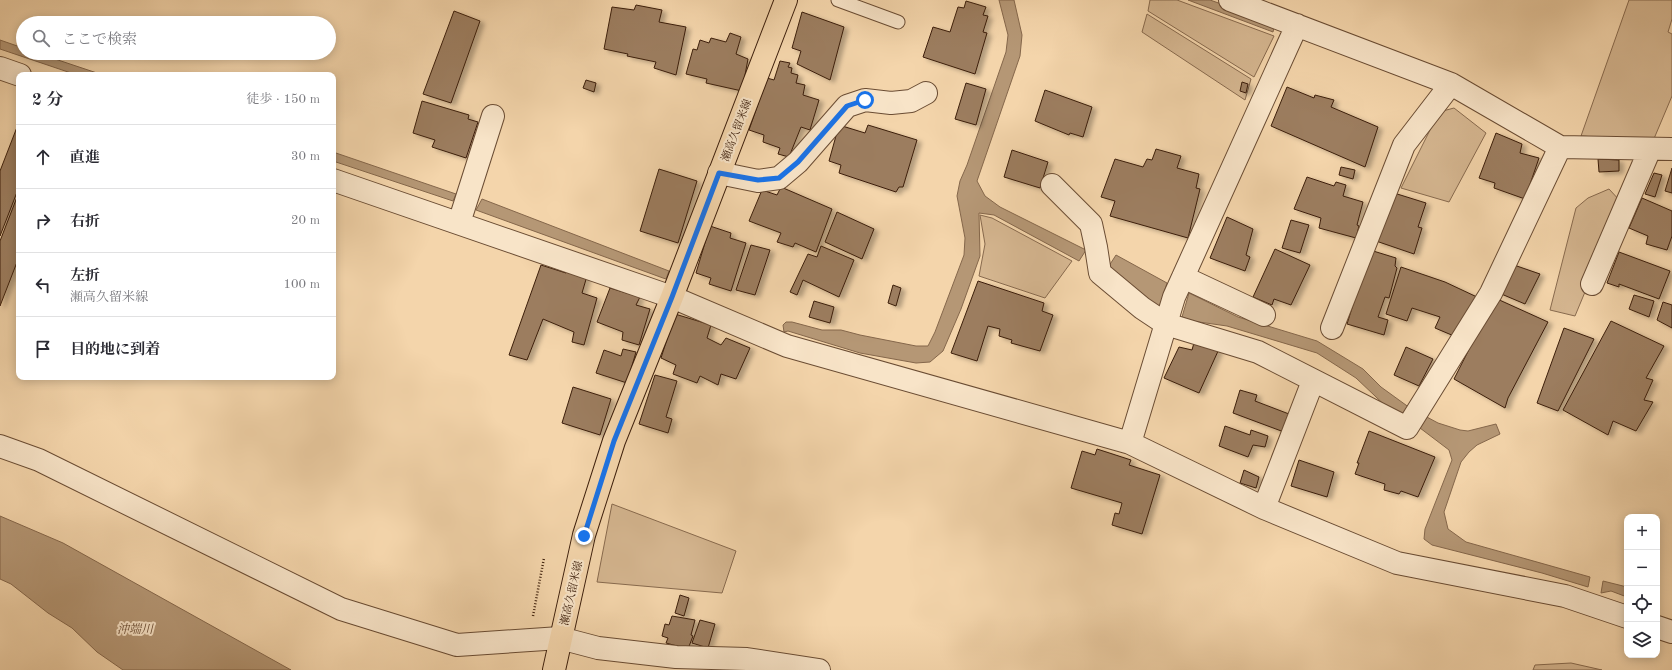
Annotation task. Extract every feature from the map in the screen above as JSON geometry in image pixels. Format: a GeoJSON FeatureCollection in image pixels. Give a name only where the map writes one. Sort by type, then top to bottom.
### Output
{"type":"FeatureCollection","features":[{"type":"Feature","properties":{"kind":"main road","name":"瀬高久留米線"},"geometry":{"type":"LineString","coordinates":[[557,655],[584,536],[614,441],[672,297],[786,0]]}},
{"type":"Feature","properties":{"kind":"street"},"geometry":{"type":"LineString","coordinates":[[1230,0],[1451,84],[1560,147],[1672,149]]}},
{"type":"Feature","properties":{"kind":"street"},"geometry":{"type":"LineString","coordinates":[[1130,443],[1174,298],[1297,25]]}},
{"type":"Feature","properties":{"kind":"street"},"geometry":{"type":"LineString","coordinates":[[0,68],[16,74]]}},
{"type":"Feature","properties":{"kind":"street"},"geometry":{"type":"LineString","coordinates":[[1332,328],[1404,145],[1451,84]]}},
{"type":"Feature","properties":{"kind":"street"},"geometry":{"type":"LineString","coordinates":[[719,173],[758,180],[779,178],[798,162],[847,106],[865,100],[891,103],[911,101],[926,93]]}},
{"type":"Feature","properties":{"kind":"street"},"geometry":{"type":"LineString","coordinates":[[459,223],[493,116]]}},
{"type":"Feature","properties":{"kind":"street"},"geometry":{"type":"LineString","coordinates":[[1052,185],[1091,224],[1100,273],[1142,308],[1166,324],[1258,352],[1406,428],[1491,292],[1560,147]]}},
{"type":"Feature","properties":{"kind":"street"},"geometry":{"type":"LineString","coordinates":[[1592,284],[1650,149]]}},
{"type":"Feature","properties":{"kind":"street"},"geometry":{"type":"LineString","coordinates":[[336,181],[672,297],[786,346],[1130,443],[1264,508],[1397,563],[1565,596],[1624,616]]}},
{"type":"Feature","properties":{"kind":"street"},"geometry":{"type":"LineString","coordinates":[[1183,277],[1264,315]]}},
{"type":"Feature","properties":{"kind":"street"},"geometry":{"type":"LineString","coordinates":[[1264,508],[1313,381]]}},
{"type":"Feature","properties":{"kind":"street"},"geometry":{"type":"LineString","coordinates":[[0,446],[39,460],[340,609],[457,644],[529,640],[557,655],[598,648],[676,657],[747,659],[819,670]]}},
{"type":"Feature","properties":{"kind":"street"},"geometry":{"type":"LineString","coordinates":[[1660,628],[1672,632]]}},
{"type":"Feature","properties":{"kind":"lane"},"geometry":{"type":"LineString","coordinates":[[838,0],[898,22]]}},
{"type":"Feature","properties":{"kind":"path"},"geometry":{"type":"LineString","coordinates":[[529,640],[544,558]]}},
{"type":"Feature","properties":{"kind":"shaded area"},"geometry":{"type":"Polygon","coordinates":[[[1150,0],[1177,0],[1274,36],[1254,77],[1148,11],[1150,0]]]}},
{"type":"Feature","properties":{"kind":"shaded area"},"geometry":{"type":"Polygon","coordinates":[[[1629,0],[1672,0],[1672,19],[1668,32],[1672,34],[1672,96],[1653,141],[1581,136],[1629,0]]]}},
{"type":"Feature","properties":{"kind":"shaded area"},"geometry":{"type":"Polygon","coordinates":[[[1147,14],[1251,79],[1245,100],[1142,32],[1147,14]]]}},
{"type":"Feature","properties":{"kind":"shaded area"},"geometry":{"type":"Polygon","coordinates":[[[1454,108],[1486,133],[1449,202],[1401,188],[1439,112],[1454,108]]]}},
{"type":"Feature","properties":{"kind":"shaded area"},"geometry":{"type":"Polygon","coordinates":[[[1609,189],[1622,203],[1575,316],[1550,310],[1576,208],[1588,198],[1609,189]]]}},
{"type":"Feature","properties":{"kind":"shaded area"},"geometry":{"type":"Polygon","coordinates":[[[980,215],[992,218],[1072,261],[1045,298],[979,276],[985,244],[980,215]]]}},
{"type":"Feature","properties":{"kind":"shaded area"},"geometry":{"type":"Polygon","coordinates":[[[612,504],[736,551],[722,593],[597,582],[612,504]]]}},
{"type":"Feature","properties":{"kind":"shaded area"},"geometry":{"type":"Polygon","coordinates":[[[1571,663],[1602,670],[1533,670],[1535,665],[1571,663]]]}},
{"type":"Feature","properties":{"kind":"water"},"geometry":{"type":"Polygon","coordinates":[[[999,0],[1014,0],[1022,35],[1020,56],[977,181],[985,196],[1000,207],[1086,250],[1079,261],[994,215],[979,213],[980,256],[961,309],[943,351],[930,362],[916,363],[860,353],[788,331],[784,332],[783,325],[786,322],[792,322],[822,330],[841,330],[916,346],[928,346],[935,332],[964,255],[965,238],[957,196],[960,181],[967,165],[1006,52],[1008,35],[999,0]]]}},
{"type":"Feature","properties":{"kind":"water"},"geometry":{"type":"Polygon","coordinates":[[[1188,0],[1210,0],[1275,23],[1273,32],[1188,0]]]}},
{"type":"Feature","properties":{"kind":"water"},"geometry":{"type":"Polygon","coordinates":[[[0,40],[16,46],[16,54],[0,49],[0,40]]]}},
{"type":"Feature","properties":{"kind":"water"},"geometry":{"type":"Polygon","coordinates":[[[33,60],[58,60],[94,72],[68,72],[33,60]]]}},
{"type":"Feature","properties":{"kind":"water"},"geometry":{"type":"Polygon","coordinates":[[[336,153],[456,194],[453,201],[336,162],[336,153]]]}},
{"type":"Feature","properties":{"kind":"water"},"geometry":{"type":"Polygon","coordinates":[[[482,199],[669,271],[666,279],[476,210],[482,199]]]}},
{"type":"Feature","properties":{"kind":"water"},"geometry":{"type":"Polygon","coordinates":[[[1116,255],[1167,283],[1159,309],[1107,269],[1116,255]]]}},
{"type":"Feature","properties":{"kind":"water"},"geometry":{"type":"Polygon","coordinates":[[[1189,293],[1238,317],[1317,341],[1363,369],[1381,387],[1410,408],[1438,423],[1468,431],[1496,424],[1500,434],[1477,445],[1461,462],[1444,512],[1448,529],[1466,542],[1590,577],[1588,587],[1542,573],[1432,545],[1424,539],[1425,529],[1452,460],[1449,450],[1420,428],[1394,414],[1356,378],[1317,353],[1227,326],[1185,320],[1182,317],[1189,293]]]}},
{"type":"Feature","properties":{"kind":"water","name":"沖端川"},"geometry":{"type":"Polygon","coordinates":[[[0,516],[63,543],[291,670],[123,670],[97,652],[72,628],[48,613],[11,584],[0,579],[0,516]]]}},
{"type":"Feature","properties":{"kind":"water"},"geometry":{"type":"Polygon","coordinates":[[[1603,581],[1624,586],[1624,596],[1611,591],[1601,593],[1603,581]]]}},
{"type":"Feature","properties":{"kind":"building"},"geometry":{"type":"Polygon","coordinates":[[[966,1],[986,7],[983,15],[988,16],[983,32],[987,33],[975,74],[923,57],[933,27],[950,32],[958,7],[964,8],[966,1]]]}},
{"type":"Feature","properties":{"kind":"building"},"geometry":{"type":"Polygon","coordinates":[[[636,5],[662,10],[659,22],[686,27],[676,75],[654,68],[656,62],[627,56],[628,54],[604,49],[612,7],[634,10],[636,5]]]}},
{"type":"Feature","properties":{"kind":"building"},"geometry":{"type":"Polygon","coordinates":[[[454,11],[480,21],[451,103],[423,94],[454,11]]]}},
{"type":"Feature","properties":{"kind":"building"},"geometry":{"type":"Polygon","coordinates":[[[802,12],[844,27],[830,80],[797,64],[801,51],[792,48],[802,12]]]}},
{"type":"Feature","properties":{"kind":"building"},"geometry":{"type":"Polygon","coordinates":[[[730,33],[741,37],[736,54],[748,59],[742,91],[706,83],[707,79],[686,74],[693,49],[697,50],[700,40],[709,43],[711,38],[726,42],[730,33]]]}},
{"type":"Feature","properties":{"kind":"building"},"geometry":{"type":"Polygon","coordinates":[[[780,61],[790,63],[788,67],[792,68],[791,73],[798,75],[796,83],[805,85],[803,95],[819,100],[810,130],[801,127],[789,157],[778,154],[780,148],[763,142],[764,135],[749,130],[767,78],[774,80],[780,61]]]}},
{"type":"Feature","properties":{"kind":"building"},"geometry":{"type":"Polygon","coordinates":[[[586,80],[596,83],[594,92],[583,88],[586,80]]]}},
{"type":"Feature","properties":{"kind":"building"},"geometry":{"type":"Polygon","coordinates":[[[1242,82],[1248,84],[1246,93],[1240,91],[1242,82]]]}},
{"type":"Feature","properties":{"kind":"building"},"geometry":{"type":"Polygon","coordinates":[[[966,83],[986,89],[976,125],[955,119],[966,83]]]}},
{"type":"Feature","properties":{"kind":"building"},"geometry":{"type":"Polygon","coordinates":[[[1287,87],[1314,98],[1315,95],[1334,100],[1331,107],[1378,127],[1365,167],[1271,126],[1287,87]]]}},
{"type":"Feature","properties":{"kind":"building"},"geometry":{"type":"Polygon","coordinates":[[[1045,90],[1092,107],[1083,137],[1070,133],[1069,135],[1035,121],[1045,90]]]}},
{"type":"Feature","properties":{"kind":"building"},"geometry":{"type":"Polygon","coordinates":[[[422,101],[469,115],[468,119],[478,122],[466,158],[432,147],[435,140],[413,133],[422,101]]]}},
{"type":"Feature","properties":{"kind":"building"},"geometry":{"type":"Polygon","coordinates":[[[839,125],[865,133],[868,125],[917,140],[903,187],[899,187],[896,192],[839,173],[841,165],[829,161],[839,125]]]}},
{"type":"Feature","properties":{"kind":"building"},"geometry":{"type":"Polygon","coordinates":[[[16,130],[16,195],[0,236],[0,171],[16,130]]]}},
{"type":"Feature","properties":{"kind":"building"},"geometry":{"type":"Polygon","coordinates":[[[1496,133],[1522,144],[1520,153],[1539,158],[1525,199],[1494,188],[1495,183],[1479,178],[1496,133]]]}},
{"type":"Feature","properties":{"kind":"building"},"geometry":{"type":"Polygon","coordinates":[[[1156,149],[1181,156],[1177,168],[1199,174],[1196,188],[1200,189],[1188,238],[1110,216],[1115,201],[1101,197],[1115,159],[1143,167],[1147,159],[1152,160],[1156,149]]]}},
{"type":"Feature","properties":{"kind":"building"},"geometry":{"type":"Polygon","coordinates":[[[1012,150],[1048,162],[1040,188],[1004,177],[1012,150]]]}},
{"type":"Feature","properties":{"kind":"building"},"geometry":{"type":"Polygon","coordinates":[[[1598,159],[1619,160],[1619,171],[1599,172],[1598,159]]]}},
{"type":"Feature","properties":{"kind":"building"},"geometry":{"type":"Polygon","coordinates":[[[1341,167],[1355,170],[1353,179],[1339,175],[1341,167]]]}},
{"type":"Feature","properties":{"kind":"building"},"geometry":{"type":"Polygon","coordinates":[[[1672,168],[1672,193],[1665,191],[1672,168]]]}},
{"type":"Feature","properties":{"kind":"building"},"geometry":{"type":"Polygon","coordinates":[[[659,169],[697,181],[678,243],[640,231],[659,169]]]}},
{"type":"Feature","properties":{"kind":"building"},"geometry":{"type":"Polygon","coordinates":[[[1654,173],[1662,175],[1655,197],[1645,194],[1654,173]]]}},
{"type":"Feature","properties":{"kind":"building"},"geometry":{"type":"Polygon","coordinates":[[[1307,177],[1334,186],[1336,182],[1346,185],[1343,196],[1363,202],[1357,225],[1359,226],[1356,238],[1319,228],[1321,218],[1294,209],[1307,177]]]}},
{"type":"Feature","properties":{"kind":"building"},"geometry":{"type":"Polygon","coordinates":[[[781,187],[832,209],[816,252],[795,243],[793,247],[777,242],[781,233],[749,221],[762,190],[777,195],[781,187]]]}},
{"type":"Feature","properties":{"kind":"building"},"geometry":{"type":"Polygon","coordinates":[[[1394,193],[1426,203],[1418,227],[1422,228],[1414,254],[1376,241],[1394,193]]]}},
{"type":"Feature","properties":{"kind":"building"},"geometry":{"type":"Polygon","coordinates":[[[1642,198],[1672,211],[1672,236],[1667,250],[1646,244],[1648,236],[1629,228],[1642,198]]]}},
{"type":"Feature","properties":{"kind":"building"},"geometry":{"type":"Polygon","coordinates":[[[16,200],[16,265],[0,306],[0,241],[16,200]]]}},
{"type":"Feature","properties":{"kind":"building"},"geometry":{"type":"Polygon","coordinates":[[[837,212],[874,229],[862,259],[825,242],[837,212]]]}},
{"type":"Feature","properties":{"kind":"building"},"geometry":{"type":"Polygon","coordinates":[[[1227,217],[1253,229],[1246,255],[1250,257],[1245,271],[1210,258],[1227,217]]]}},
{"type":"Feature","properties":{"kind":"building"},"geometry":{"type":"Polygon","coordinates":[[[1291,220],[1309,225],[1300,253],[1282,248],[1291,220]]]}},
{"type":"Feature","properties":{"kind":"building"},"geometry":{"type":"Polygon","coordinates":[[[710,226],[731,233],[730,238],[746,243],[731,291],[709,284],[711,278],[696,273],[710,226]]]}},
{"type":"Feature","properties":{"kind":"building"},"geometry":{"type":"Polygon","coordinates":[[[751,245],[770,250],[755,295],[736,290],[751,245]]]}},
{"type":"Feature","properties":{"kind":"building"},"geometry":{"type":"Polygon","coordinates":[[[821,246],[854,260],[839,297],[803,280],[797,295],[790,292],[808,254],[817,257],[821,246]]]}},
{"type":"Feature","properties":{"kind":"building"},"geometry":{"type":"Polygon","coordinates":[[[1275,249],[1310,265],[1291,305],[1274,299],[1272,305],[1253,297],[1275,249]]]}},
{"type":"Feature","properties":{"kind":"building"},"geometry":{"type":"Polygon","coordinates":[[[1370,250],[1396,258],[1395,266],[1397,268],[1389,298],[1385,297],[1378,317],[1388,320],[1384,335],[1347,324],[1370,250]]]}},
{"type":"Feature","properties":{"kind":"building"},"geometry":{"type":"Polygon","coordinates":[[[1619,252],[1670,271],[1659,299],[1619,284],[1619,287],[1607,283],[1619,252]]]}},
{"type":"Feature","properties":{"kind":"building"},"geometry":{"type":"Polygon","coordinates":[[[1511,264],[1540,274],[1525,304],[1499,293],[1511,264]]]}},
{"type":"Feature","properties":{"kind":"building"},"geometry":{"type":"Polygon","coordinates":[[[541,265],[566,273],[567,270],[587,276],[582,293],[597,298],[584,345],[572,342],[574,332],[543,319],[527,360],[509,355],[541,265]]]}},
{"type":"Feature","properties":{"kind":"building"},"geometry":{"type":"Polygon","coordinates":[[[1401,267],[1445,282],[1477,297],[1454,336],[1435,328],[1440,317],[1412,308],[1407,321],[1386,314],[1401,267]]]}},
{"type":"Feature","properties":{"kind":"building"},"geometry":{"type":"Polygon","coordinates":[[[978,281],[1044,303],[1042,311],[1053,315],[1040,351],[1011,343],[1012,340],[999,336],[1000,329],[988,326],[977,361],[951,353],[978,281]]]}},
{"type":"Feature","properties":{"kind":"building"},"geometry":{"type":"Polygon","coordinates":[[[893,285],[901,288],[896,306],[888,303],[893,285]]]}},
{"type":"Feature","properties":{"kind":"building"},"geometry":{"type":"Polygon","coordinates":[[[610,288],[640,297],[636,305],[650,309],[639,345],[622,340],[623,332],[597,322],[610,288]]]}},
{"type":"Feature","properties":{"kind":"building"},"geometry":{"type":"Polygon","coordinates":[[[1634,295],[1654,301],[1649,317],[1629,309],[1634,295]]]}},
{"type":"Feature","properties":{"kind":"building"},"geometry":{"type":"Polygon","coordinates":[[[1495,298],[1548,322],[1508,398],[1505,408],[1454,379],[1495,298]]]}},
{"type":"Feature","properties":{"kind":"building"},"geometry":{"type":"Polygon","coordinates":[[[814,301],[834,307],[830,323],[809,317],[814,301]]]}},
{"type":"Feature","properties":{"kind":"building"},"geometry":{"type":"Polygon","coordinates":[[[1663,302],[1672,305],[1672,328],[1657,320],[1663,302]]]}},
{"type":"Feature","properties":{"kind":"building"},"geometry":{"type":"Polygon","coordinates":[[[675,314],[711,325],[707,338],[721,345],[726,338],[750,348],[736,379],[721,374],[718,385],[700,376],[697,383],[673,374],[676,365],[661,358],[675,314]]]}},
{"type":"Feature","properties":{"kind":"building"},"geometry":{"type":"Polygon","coordinates":[[[1611,321],[1664,346],[1646,378],[1653,380],[1644,400],[1653,402],[1636,431],[1613,421],[1608,435],[1563,410],[1611,321]]]}},
{"type":"Feature","properties":{"kind":"building"},"geometry":{"type":"Polygon","coordinates":[[[1564,328],[1594,339],[1558,411],[1537,403],[1564,328]]]}},
{"type":"Feature","properties":{"kind":"building"},"geometry":{"type":"Polygon","coordinates":[[[1195,339],[1219,349],[1199,393],[1164,378],[1179,347],[1192,350],[1195,339]]]}},
{"type":"Feature","properties":{"kind":"building"},"geometry":{"type":"Polygon","coordinates":[[[1406,347],[1433,359],[1419,386],[1394,375],[1406,347]]]}},
{"type":"Feature","properties":{"kind":"building"},"geometry":{"type":"Polygon","coordinates":[[[623,349],[636,352],[627,383],[596,373],[604,350],[621,356],[623,349]]]}},
{"type":"Feature","properties":{"kind":"building"},"geometry":{"type":"Polygon","coordinates":[[[655,375],[677,381],[666,417],[672,419],[668,433],[639,424],[655,375]]]}},
{"type":"Feature","properties":{"kind":"building"},"geometry":{"type":"Polygon","coordinates":[[[573,387],[611,399],[600,435],[562,423],[573,387]]]}},
{"type":"Feature","properties":{"kind":"building"},"geometry":{"type":"Polygon","coordinates":[[[1240,390],[1257,395],[1255,401],[1289,414],[1284,432],[1233,413],[1240,390]]]}},
{"type":"Feature","properties":{"kind":"building"},"geometry":{"type":"Polygon","coordinates":[[[1225,426],[1250,435],[1251,430],[1268,436],[1265,447],[1253,445],[1248,457],[1219,446],[1225,426]]]}},
{"type":"Feature","properties":{"kind":"building"},"geometry":{"type":"Polygon","coordinates":[[[1369,431],[1435,457],[1418,497],[1401,491],[1399,494],[1384,490],[1385,484],[1355,474],[1359,463],[1357,463],[1369,431]]]}},
{"type":"Feature","properties":{"kind":"building"},"geometry":{"type":"Polygon","coordinates":[[[1097,449],[1131,460],[1129,465],[1160,475],[1142,534],[1112,525],[1115,513],[1119,514],[1122,503],[1071,488],[1082,451],[1095,455],[1097,449]]]}},
{"type":"Feature","properties":{"kind":"building"},"geometry":{"type":"Polygon","coordinates":[[[1299,460],[1334,472],[1327,497],[1291,486],[1299,460]]]}},
{"type":"Feature","properties":{"kind":"building"},"geometry":{"type":"Polygon","coordinates":[[[1244,470],[1259,477],[1256,488],[1240,483],[1244,470]]]}},
{"type":"Feature","properties":{"kind":"building"},"geometry":{"type":"Polygon","coordinates":[[[680,595],[689,598],[684,616],[675,613],[680,595]]]}},
{"type":"Feature","properties":{"kind":"building"},"geometry":{"type":"Polygon","coordinates":[[[672,616],[695,620],[691,635],[693,636],[688,649],[666,643],[668,638],[662,636],[665,624],[669,625],[672,616]]]}},
{"type":"Feature","properties":{"kind":"building"},"geometry":{"type":"Polygon","coordinates":[[[700,620],[715,624],[708,648],[692,643],[700,620]]]}},
{"type":"Feature","properties":{"kind":"route"},"geometry":{"type":"LineString","coordinates":[[584,536],[614,441],[672,297],[719,173],[758,180],[779,178],[798,162],[847,106],[865,100]]}}]}
